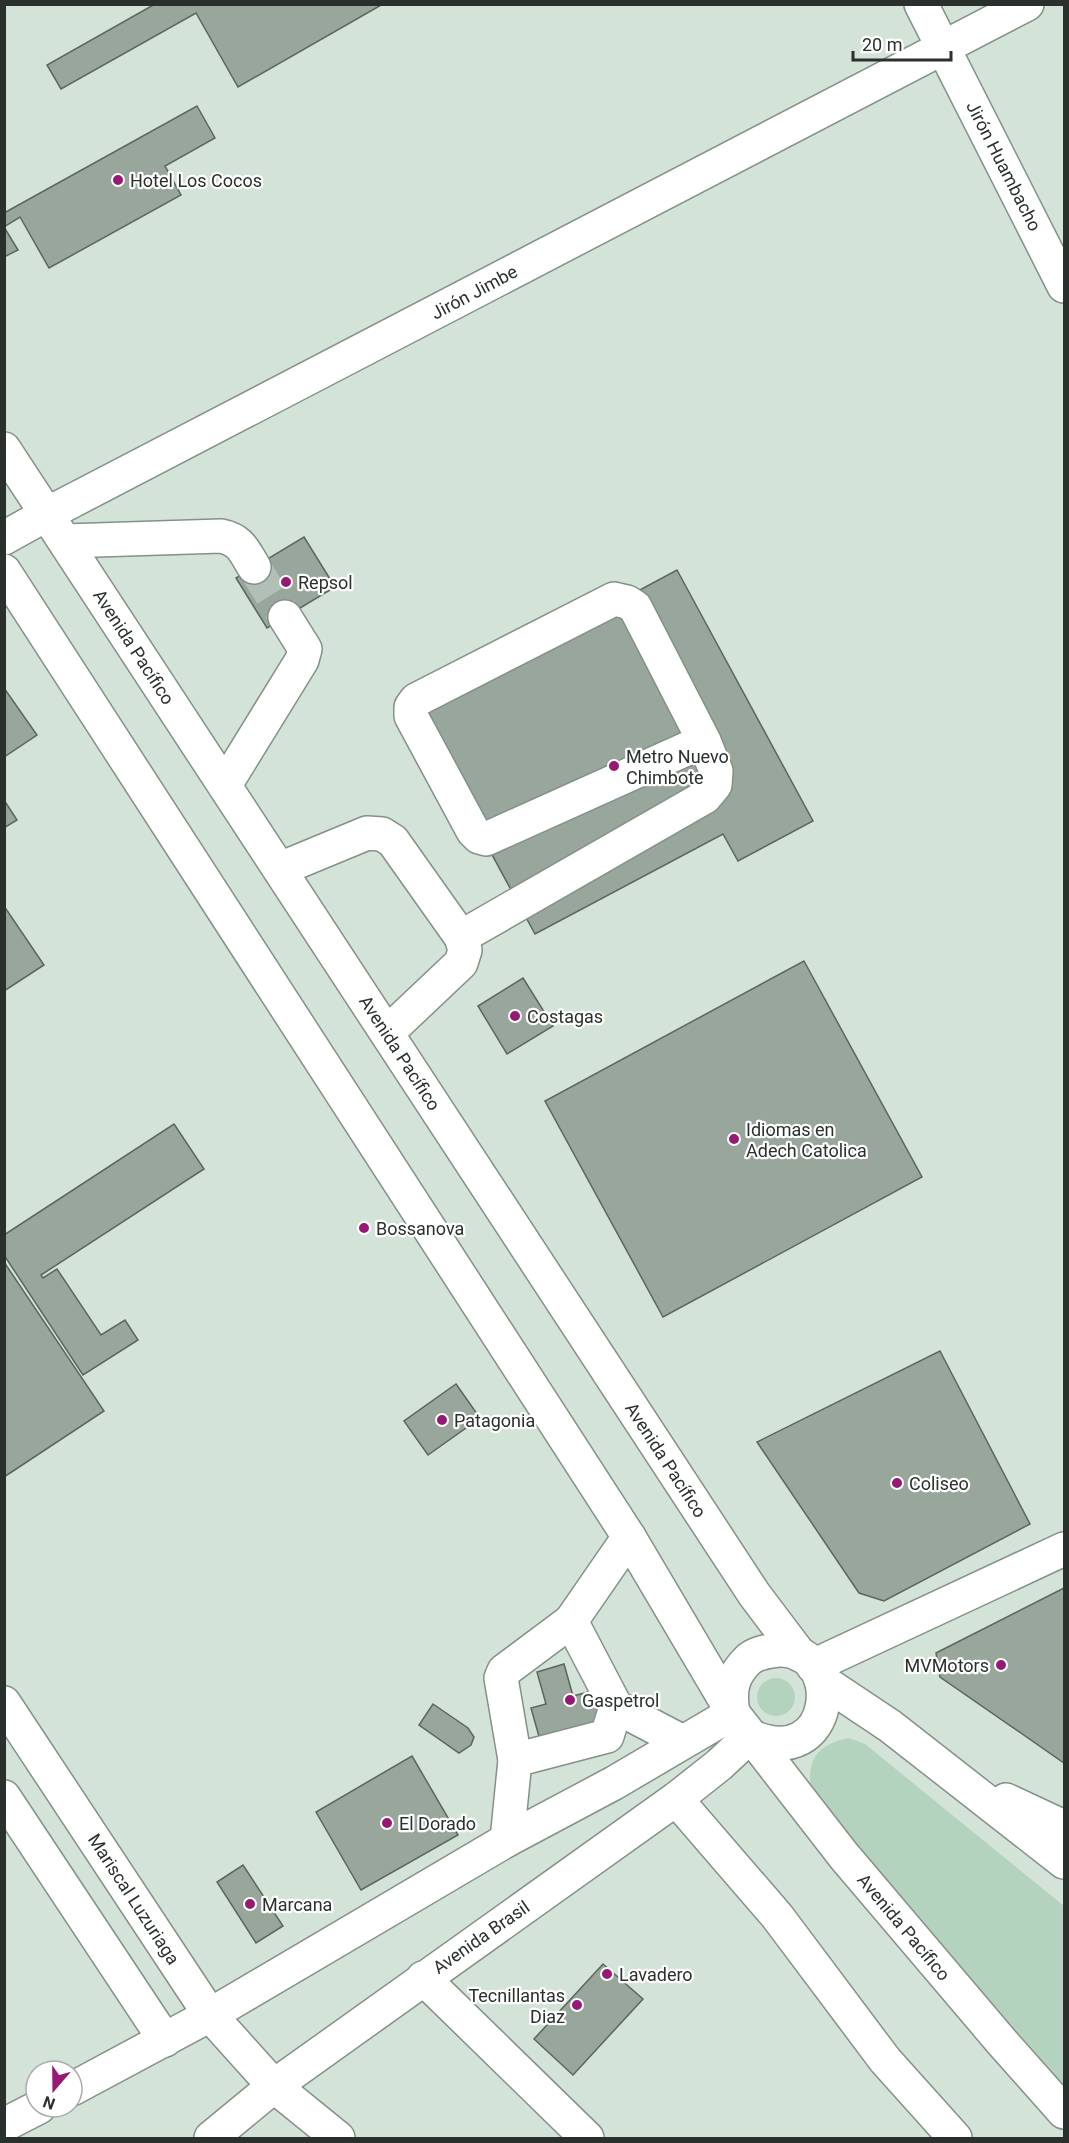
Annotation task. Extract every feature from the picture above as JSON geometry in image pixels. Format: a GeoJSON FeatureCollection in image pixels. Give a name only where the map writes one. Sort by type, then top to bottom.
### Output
{"type":"FeatureCollection","features":[{"type":"Feature","properties":{"kind":"main road","name":"Jirón Huambacho"},"geometry":{"type":"LineString","coordinates":[[921,4],[1065,286]]}},
{"type":"Feature","properties":{"kind":"main road","name":"Jirón Jimbe"},"geometry":{"type":"LineString","coordinates":[[4,538],[1027,4]]}},
{"type":"Feature","properties":{"kind":"main road","name":"Avenida Pacífico"},"geometry":{"type":"LineString","coordinates":[[4,449],[754,1594],[811,1667],[1065,1862]]}},
{"type":"Feature","properties":{"kind":"main road"},"geometry":{"type":"LineString","coordinates":[[65,541],[222,536],[233,538],[240,544],[254,567]]}},
{"type":"Feature","properties":{"kind":"main road","name":"Avenida Pacífico"},"geometry":{"type":"LineString","coordinates":[[4,571],[629,1537],[742,1724],[851,1865],[1001,2041],[1065,2112]]}},
{"type":"Feature","properties":{"kind":"main road"},"geometry":{"type":"LineString","coordinates":[[461,937],[705,797],[715,785],[716,771],[704,741],[635,607],[627,602],[614,599],[416,700],[411,707],[411,716],[472,831],[486,839],[704,741]]}},
{"type":"Feature","properties":{"kind":"main road"},"geometry":{"type":"LineString","coordinates":[[225,785],[302,660],[305,649],[285,617]]}},
{"type":"Feature","properties":{"kind":"main road"},"geometry":{"type":"LineString","coordinates":[[280,869],[367,833],[382,834],[393,841],[461,937],[465,950],[461,963],[387,1033]]}},
{"type":"Feature","properties":{"kind":"main road"},"geometry":{"type":"LineString","coordinates":[[507,1840],[515,1760],[501,1678],[504,1671],[571,1621],[629,1537]]}},
{"type":"Feature","properties":{"kind":"main road"},"geometry":{"type":"LineString","coordinates":[[811,1667],[1065,1549]]}},
{"type":"Feature","properties":{"kind":"main road"},"geometry":{"type":"LineString","coordinates":[[571,1621],[616,1707],[683,1742]]}},
{"type":"Feature","properties":{"kind":"main road"},"geometry":{"type":"LineString","coordinates":[[784,1650],[811,1667],[825,1694],[823,1709],[817,1722],[807,1734],[794,1741],[780,1744],[764,1742],[742,1724],[730,1697],[733,1681],[741,1667],[753,1656],[768,1651],[784,1650]]}},
{"type":"Feature","properties":{"kind":"main road","name":"Mariscal Luzuriaga"},"geometry":{"type":"LineString","coordinates":[[4,1703],[210,2015],[274,2086],[338,2139]]}},
{"type":"Feature","properties":{"kind":"main road"},"geometry":{"type":"LineString","coordinates":[[515,1760],[607,1736],[616,1707]]}},
{"type":"Feature","properties":{"kind":"main road"},"geometry":{"type":"LineString","coordinates":[[84,2083],[210,2015],[507,1840],[614,1783],[683,1742],[742,1724]]}},
{"type":"Feature","properties":{"kind":"main road","name":"Avenida Brasil"},"geometry":{"type":"LineString","coordinates":[[211,2139],[274,2086],[676,1799],[719,1765],[742,1724]]}},
{"type":"Feature","properties":{"kind":"main road"},"geometry":{"type":"LineString","coordinates":[[957,1778],[1065,1827]]}},
{"type":"Feature","properties":{"kind":"main road"},"geometry":{"type":"LineString","coordinates":[[4,1797],[165,2040]]}},
{"type":"Feature","properties":{"kind":"main road"},"geometry":{"type":"LineString","coordinates":[[676,1799],[777,1916],[885,2060],[955,2139]]}},
{"type":"Feature","properties":{"kind":"main road"},"geometry":{"type":"LineString","coordinates":[[423,1978],[587,2139]]}},
{"type":"Feature","properties":{"kind":"main road"},"geometry":{"type":"LineString","coordinates":[[4,2125],[24,2115]]}},
{"type":"Feature","properties":{"kind":"green space"},"geometry":{"type":"Polygon","coordinates":[[[776,1678],[789,1684],[795,1697],[789,1710],[776,1716],[763,1710],[757,1697],[763,1684],[776,1678]]]}},
{"type":"Feature","properties":{"kind":"green space"},"geometry":{"type":"Polygon","coordinates":[[[849,1738],[865,1744],[1064,1906],[1064,2099],[914,1923],[810,1786],[811,1767],[818,1753],[830,1744],[849,1738]]]}},
{"type":"Feature","properties":{"kind":"building"},"geometry":{"type":"Polygon","coordinates":[[[155,4],[383,4],[238,87],[196,13],[61,89],[47,65],[155,4]]]}},
{"type":"Feature","properties":{"kind":"building","name":"Hotel Los Cocos"},"geometry":{"type":"Polygon","coordinates":[[[197,106],[215,138],[165,166],[181,195],[49,268],[20,217],[4,227],[4,213],[197,106]]]}},
{"type":"Feature","properties":{"kind":"building"},"geometry":{"type":"Polygon","coordinates":[[[4,227],[18,250],[4,257],[4,227]]]}},
{"type":"Feature","properties":{"kind":"building","name":"Repsol"},"geometry":{"type":"Polygon","coordinates":[[[304,537],[335,587],[267,628],[236,578],[304,537]]]}},
{"type":"Feature","properties":{"kind":"building","name":"Metro Nuevo Chimbote"},"geometry":{"type":"Polygon","coordinates":[[[677,570],[813,821],[738,861],[723,834],[535,934],[414,711],[677,570]]]}},
{"type":"Feature","properties":{"kind":"building"},"geometry":{"type":"Polygon","coordinates":[[[4,688],[37,735],[4,757],[4,688]]]}},
{"type":"Feature","properties":{"kind":"building"},"geometry":{"type":"Polygon","coordinates":[[[4,800],[17,820],[4,828],[4,800]]]}},
{"type":"Feature","properties":{"kind":"building"},"geometry":{"type":"Polygon","coordinates":[[[4,906],[44,965],[4,991],[4,906]]]}},
{"type":"Feature","properties":{"kind":"building","name":"Idiomas en Adech Catolica"},"geometry":{"type":"Polygon","coordinates":[[[804,961],[922,1177],[663,1317],[545,1101],[804,961]]]}},
{"type":"Feature","properties":{"kind":"building","name":"Costagas"},"geometry":{"type":"Polygon","coordinates":[[[523,978],[553,1026],[507,1054],[478,1006],[523,978]]]}},
{"type":"Feature","properties":{"kind":"building"},"geometry":{"type":"Polygon","coordinates":[[[174,1124],[204,1169],[41,1275],[43,1278],[57,1269],[101,1335],[125,1320],[138,1340],[83,1375],[4,1255],[4,1235],[174,1124]]]}},
{"type":"Feature","properties":{"kind":"building"},"geometry":{"type":"Polygon","coordinates":[[[4,1262],[104,1411],[4,1477],[4,1262]]]}},
{"type":"Feature","properties":{"kind":"building","name":"Coliseo"},"geometry":{"type":"Polygon","coordinates":[[[940,1351],[1030,1524],[884,1601],[859,1593],[757,1442],[940,1351]]]}},
{"type":"Feature","properties":{"kind":"building","name":"Patagonia"},"geometry":{"type":"Polygon","coordinates":[[[456,1384],[480,1418],[428,1455],[404,1421],[456,1384]]]}},
{"type":"Feature","properties":{"kind":"building","name":"MVMotors"},"geometry":{"type":"Polygon","coordinates":[[[1064,1588],[1064,1763],[940,1677],[936,1653],[1064,1588]]]}},
{"type":"Feature","properties":{"kind":"building","name":"Gaspetrol"},"geometry":{"type":"Polygon","coordinates":[[[564,1664],[573,1696],[592,1691],[601,1723],[540,1740],[531,1708],[546,1704],[537,1672],[564,1664]]]}},
{"type":"Feature","properties":{"kind":"building"},"geometry":{"type":"Polygon","coordinates":[[[433,1704],[468,1728],[474,1737],[471,1745],[459,1753],[419,1725],[433,1704]]]}},
{"type":"Feature","properties":{"kind":"building","name":"El Dorado"},"geometry":{"type":"Polygon","coordinates":[[[412,1756],[458,1835],[361,1890],[316,1812],[412,1756]]]}},
{"type":"Feature","properties":{"kind":"building","name":"Marcana"},"geometry":{"type":"Polygon","coordinates":[[[243,1865],[283,1926],[256,1943],[217,1882],[243,1865]]]}},
{"type":"Feature","properties":{"kind":"building"},"geometry":{"type":"Polygon","coordinates":[[[603,1964],[643,1999],[573,2075],[534,2039],[603,1964]]]}},
{"type":"Feature","properties":{"kind":"tunnel"},"geometry":{"type":"LineString","coordinates":[[254,567],[285,617]]}},
{"type":"Feature","properties":{"kind":"place","name":"Hotel Los Cocos"},"geometry":{"type":"Point","coordinates":[118,180]}},
{"type":"Feature","properties":{"kind":"place","name":"Repsol"},"geometry":{"type":"Point","coordinates":[286,582]}},
{"type":"Feature","properties":{"kind":"place","name":"Metro Nuevo Chimbote"},"geometry":{"type":"Point","coordinates":[614,766]}},
{"type":"Feature","properties":{"kind":"place","name":"Costagas"},"geometry":{"type":"Point","coordinates":[515,1016]}},
{"type":"Feature","properties":{"kind":"place","name":"Idiomas en Adech Catolica"},"geometry":{"type":"Point","coordinates":[734,1139]}},
{"type":"Feature","properties":{"kind":"place","name":"Bossanova"},"geometry":{"type":"Point","coordinates":[364,1228]}},
{"type":"Feature","properties":{"kind":"place","name":"Patagonia"},"geometry":{"type":"Point","coordinates":[442,1420]}},
{"type":"Feature","properties":{"kind":"place","name":"Coliseo"},"geometry":{"type":"Point","coordinates":[897,1483]}},
{"type":"Feature","properties":{"kind":"place","name":"MVMotors"},"geometry":{"type":"Point","coordinates":[1001,1665]}},
{"type":"Feature","properties":{"kind":"place","name":"Gaspetrol"},"geometry":{"type":"Point","coordinates":[570,1700]}},
{"type":"Feature","properties":{"kind":"place","name":"El Dorado"},"geometry":{"type":"Point","coordinates":[387,1823]}},
{"type":"Feature","properties":{"kind":"place","name":"Marcana"},"geometry":{"type":"Point","coordinates":[250,1904]}},
{"type":"Feature","properties":{"kind":"place","name":"Lavadero"},"geometry":{"type":"Point","coordinates":[607,1974]}},
{"type":"Feature","properties":{"kind":"place","name":"Tecnillantas Diaz"},"geometry":{"type":"Point","coordinates":[577,2005]}}]}
